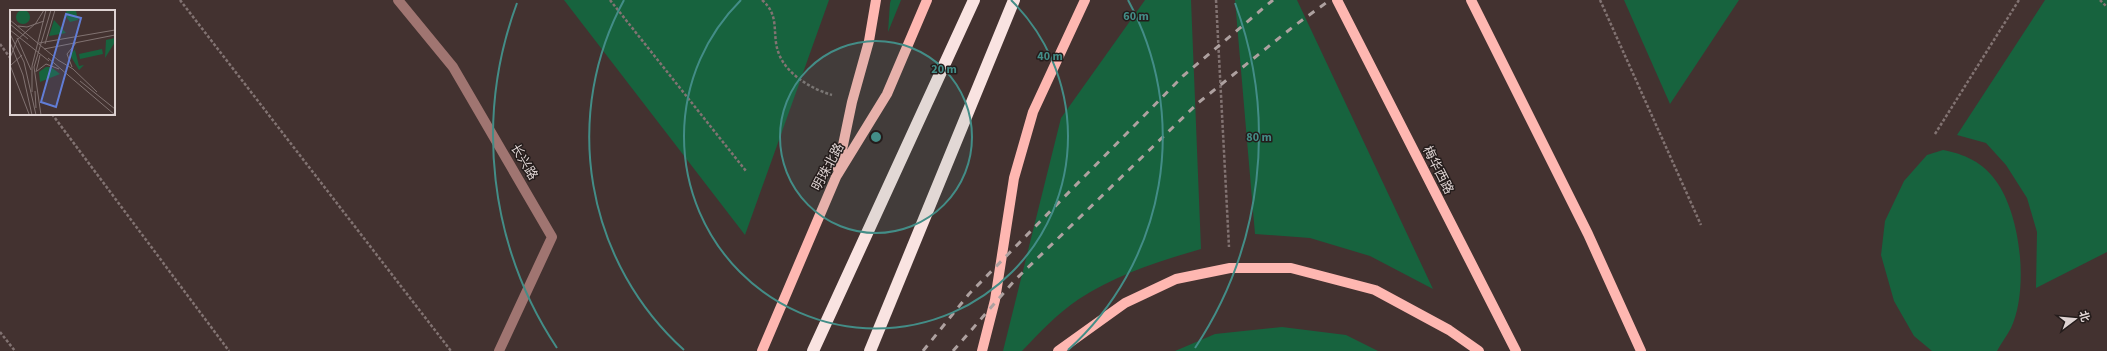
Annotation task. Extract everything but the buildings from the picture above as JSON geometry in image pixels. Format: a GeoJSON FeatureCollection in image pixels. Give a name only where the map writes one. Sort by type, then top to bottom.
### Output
{"type":"FeatureCollection","features":[{"type":"Feature","properties":{"kind":"highway"},"geometry":{"type":"LineString","coordinates":[[813,351],[974,0]]}},
{"type":"Feature","properties":{"kind":"highway"},"geometry":{"type":"LineString","coordinates":[[870,351],[1014,0]]}},
{"type":"Feature","properties":{"kind":"main road"},"geometry":{"type":"LineString","coordinates":[[836,177],[852,102],[869,41],[876,0]]}},
{"type":"Feature","properties":{"kind":"main road","name":"明珠北路"},"geometry":{"type":"LineString","coordinates":[[762,351],[836,177],[887,94],[927,0]]}},
{"type":"Feature","properties":{"kind":"main road"},"geometry":{"type":"LineString","coordinates":[[982,351],[995,300],[1014,178],[1033,112],[1085,0]]}},
{"type":"Feature","properties":{"kind":"main road","name":"梅华西路"},"geometry":{"type":"LineString","coordinates":[[1337,0],[1516,351]]}},
{"type":"Feature","properties":{"kind":"main road"},"geometry":{"type":"LineString","coordinates":[[1471,0],[1588,234],[1641,351]]}},
{"type":"Feature","properties":{"kind":"main road"},"geometry":{"type":"LineString","coordinates":[[1058,351],[1132,300],[1176,279],[1230,268],[1291,268],[1375,290],[1449,330],[1479,351]]}},
{"type":"Feature","properties":{"kind":"lane","name":"长兴路"},"geometry":{"type":"LineString","coordinates":[[398,0],[452,67],[552,237],[500,351]]}},
{"type":"Feature","properties":{"kind":"path"},"geometry":{"type":"LineString","coordinates":[[180,0],[451,351]]}},
{"type":"Feature","properties":{"kind":"path"},"geometry":{"type":"LineString","coordinates":[[610,0],[746,171]]}},
{"type":"Feature","properties":{"kind":"path"},"geometry":{"type":"LineString","coordinates":[[762,0],[770,7],[779,54],[787,67],[809,86],[852,102]]}},
{"type":"Feature","properties":{"kind":"path"},"geometry":{"type":"LineString","coordinates":[[1216,0],[1230,268]]}},
{"type":"Feature","properties":{"kind":"path"},"geometry":{"type":"LineString","coordinates":[[1600,0],[1701,226]]}},
{"type":"Feature","properties":{"kind":"path"},"geometry":{"type":"LineString","coordinates":[[1935,134],[2019,0]]}},
{"type":"Feature","properties":{"kind":"path"},"geometry":{"type":"LineString","coordinates":[[2100,0],[2107,7]]}},
{"type":"Feature","properties":{"kind":"path"},"geometry":{"type":"LineString","coordinates":[[0,44],[10,58]]}},
{"type":"Feature","properties":{"kind":"path"},"geometry":{"type":"LineString","coordinates":[[53,115],[229,351]]}},
{"type":"Feature","properties":{"kind":"path"},"geometry":{"type":"LineString","coordinates":[[0,332],[15,351]]}},
{"type":"Feature","properties":{"kind":"green space"},"geometry":{"type":"Polygon","coordinates":[[[564,0],[829,0],[745,235],[564,0]]]}},
{"type":"Feature","properties":{"kind":"green space"},"geometry":{"type":"Polygon","coordinates":[[[891,0],[901,0],[888,32],[890,3],[891,0]]]}},
{"type":"Feature","properties":{"kind":"green space"},"geometry":{"type":"Polygon","coordinates":[[[1145,0],[1191,0],[1201,249],[1169,258],[1123,276],[1093,290],[1064,310],[1022,351],[1003,351],[1061,118],[1145,0]]]}},
{"type":"Feature","properties":{"kind":"green space"},"geometry":{"type":"Polygon","coordinates":[[[1235,0],[1297,0],[1433,289],[1370,256],[1310,238],[1255,234],[1235,0]]]}},
{"type":"Feature","properties":{"kind":"green space"},"geometry":{"type":"Polygon","coordinates":[[[1624,0],[1739,0],[1670,104],[1624,0]]]}},
{"type":"Feature","properties":{"kind":"green space"},"geometry":{"type":"Polygon","coordinates":[[[2045,0],[2107,0],[2107,252],[2036,288],[2037,232],[2027,198],[2006,165],[1986,143],[1957,135],[2045,0]]]}},
{"type":"Feature","properties":{"kind":"green space"},"geometry":{"type":"Polygon","coordinates":[[[1943,150],[1972,160],[1991,174],[2005,196],[2011,213],[2020,253],[2020,294],[2017,312],[2011,328],[1997,351],[1932,351],[1914,336],[1894,301],[1881,255],[1885,221],[1904,181],[1927,155],[1943,150]]]}},
{"type":"Feature","properties":{"kind":"green space"},"geometry":{"type":"Polygon","coordinates":[[[1282,327],[1346,335],[1378,351],[1175,351],[1215,334],[1282,327]]]}},
{"type":"Feature","properties":{"kind":"railway"},"geometry":{"type":"LineString","coordinates":[[923,351],[969,294],[1183,76],[1273,0]]}},
{"type":"Feature","properties":{"kind":"railway"},"geometry":{"type":"LineString","coordinates":[[953,351],[1015,280],[1198,103],[1294,26],[1330,0]]}}]}
